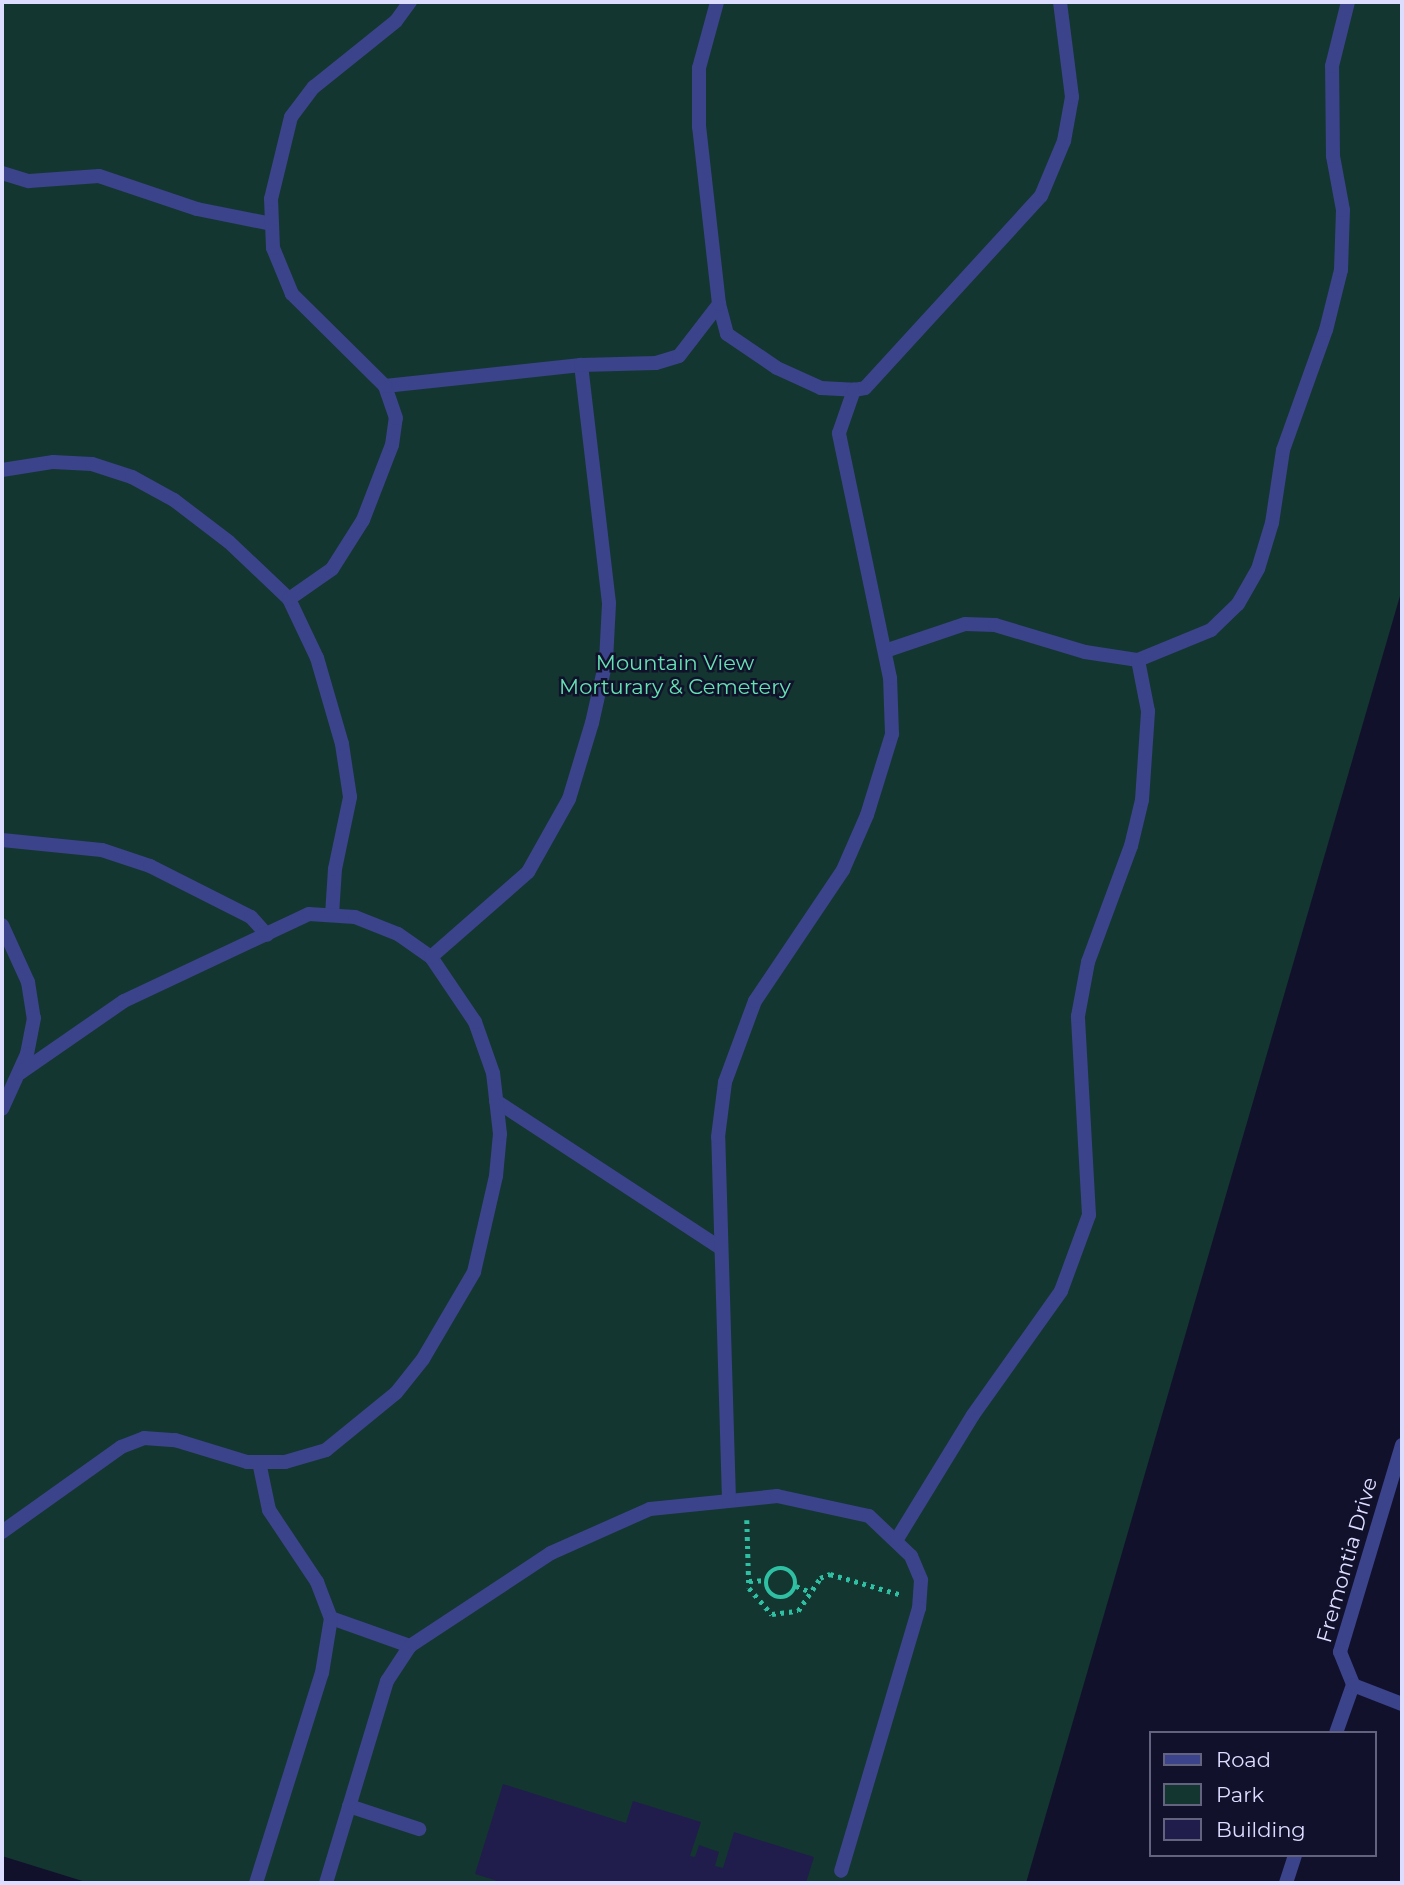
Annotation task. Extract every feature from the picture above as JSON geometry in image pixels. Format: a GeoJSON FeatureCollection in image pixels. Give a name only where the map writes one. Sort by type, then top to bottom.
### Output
{"type":"FeatureCollection","features":[{"type":"Feature","properties":{"kind":"street"},"geometry":{"type":"LineString","coordinates":[[289,599],[332,569],[363,520],[392,445],[396,418],[385,386],[292,295],[273,248],[277,158],[291,117],[314,87],[396,21],[410,2]]}},
{"type":"Feature","properties":{"kind":"street"},"geometry":{"type":"LineString","coordinates":[[717,2],[699,68],[699,127],[719,304],[727,334],[777,368],[821,388],[855,390],[865,388],[1041,195],[1064,141],[1072,97],[1060,2]]}},
{"type":"Feature","properties":{"kind":"street"},"geometry":{"type":"LineString","coordinates":[[885,651],[965,624],[995,625],[1085,652],[1138,660],[1211,630],[1238,604],[1258,569],[1283,450],[1326,330],[1341,270],[1343,210],[1333,156],[1332,78],[1348,2]]}},
{"type":"Feature","properties":{"kind":"street"},"geometry":{"type":"LineString","coordinates":[[2,173],[29,181],[99,176],[197,209],[272,224]]}},
{"type":"Feature","properties":{"kind":"street"},"geometry":{"type":"LineString","coordinates":[[385,386],[581,365],[656,363],[679,356],[719,304]]}},
{"type":"Feature","properties":{"kind":"street"},"geometry":{"type":"LineString","coordinates":[[431,957],[528,872],[569,799],[593,723],[606,661],[609,603],[581,365]]}},
{"type":"Feature","properties":{"kind":"street"},"geometry":{"type":"LineString","coordinates":[[729,1500],[718,1137],[727,1071],[755,1001],[843,870],[867,815],[892,734],[885,651],[839,433],[855,390]]}},
{"type":"Feature","properties":{"kind":"street"},"geometry":{"type":"LineString","coordinates":[[2,470],[66,462],[92,464],[132,477],[218,534],[289,599],[317,658],[342,744],[350,797],[335,869],[332,915]]}},
{"type":"Feature","properties":{"kind":"street"},"geometry":{"type":"LineString","coordinates":[[897,1539],[974,1415],[1061,1291],[1089,1215],[1078,1016],[1088,962],[1131,846],[1142,800],[1147,711],[1138,660]]}},
{"type":"Feature","properties":{"kind":"street"},"geometry":{"type":"LineString","coordinates":[[2,840],[102,850],[150,866],[251,917],[267,935]]}},
{"type":"Feature","properties":{"kind":"street"},"geometry":{"type":"LineString","coordinates":[[4,1533],[121,1447],[144,1438],[175,1440],[259,1462],[285,1462],[326,1450],[378,1410],[423,1359],[474,1272],[486,1229],[500,1134],[496,1101],[475,1022],[431,957],[398,934],[355,917],[309,914],[124,1002],[20,1073]]}},
{"type":"Feature","properties":{"kind":"street"},"geometry":{"type":"LineString","coordinates":[[2,925],[27,982],[34,1018],[20,1073],[2,1109]]}},
{"type":"Feature","properties":{"kind":"street"},"geometry":{"type":"LineString","coordinates":[[496,1101],[721,1248]]}},
{"type":"Feature","properties":{"kind":"street","name":"Fremontia Drive"},"geometry":{"type":"LineString","coordinates":[[1353,1685],[1340,1653],[1402,1445]]}},
{"type":"Feature","properties":{"kind":"street"},"geometry":{"type":"LineString","coordinates":[[256,1883],[322,1673],[331,1618],[317,1582],[269,1510],[259,1462]]}},
{"type":"Feature","properties":{"kind":"street"},"geometry":{"type":"LineString","coordinates":[[326,1883],[387,1681],[410,1646],[551,1553],[603,1527],[650,1509],[777,1496],[834,1504],[869,1516],[897,1539],[921,1580],[920,1600],[841,1871]]}},
{"type":"Feature","properties":{"kind":"street"},"geometry":{"type":"LineString","coordinates":[[331,1618],[410,1646]]}},
{"type":"Feature","properties":{"kind":"street"},"geometry":{"type":"LineString","coordinates":[[1336,1731],[1353,1685],[1402,1704]]}},
{"type":"Feature","properties":{"kind":"street"},"geometry":{"type":"LineString","coordinates":[[349,1806],[419,1829]]}},
{"type":"Feature","properties":{"kind":"street"},"geometry":{"type":"LineString","coordinates":[[1286,1883],[1294,1857]]}},
{"type":"Feature","properties":{"kind":"path"},"geometry":{"type":"LineString","coordinates":[[744,1498],[749,1581],[753,1599],[772,1614],[798,1611],[820,1578],[830,1574],[920,1600]]}},
{"type":"Feature","properties":{"kind":"path"},"geometry":{"type":"LineString","coordinates":[[767,1580],[773,1571],[787,1570],[796,1586],[811,1592]]}},
{"type":"Feature","properties":{"kind":"path"},"geometry":{"type":"LineString","coordinates":[[749,1581],[767,1580]]}},
{"type":"Feature","properties":{"kind":"path"},"geometry":{"type":"LineString","coordinates":[[767,1580],[778,1598],[792,1594],[796,1586]]}},
{"type":"Feature","properties":{"kind":"green space","name":"Mountain View Morturary & Cemetery"},"geometry":{"type":"Polygon","coordinates":[[[2,2],[1402,2],[1402,589],[1026,1883],[89,1883],[2,1856],[2,2]]]}},
{"type":"Feature","properties":{"kind":"building"},"geometry":{"type":"Polygon","coordinates":[[[503,1784],[626,1823],[633,1801],[701,1822],[690,1856],[695,1857],[699,1845],[719,1852],[715,1866],[723,1868],[734,1832],[814,1857],[806,1883],[504,1883],[475,1874],[503,1784]]]}}]}
